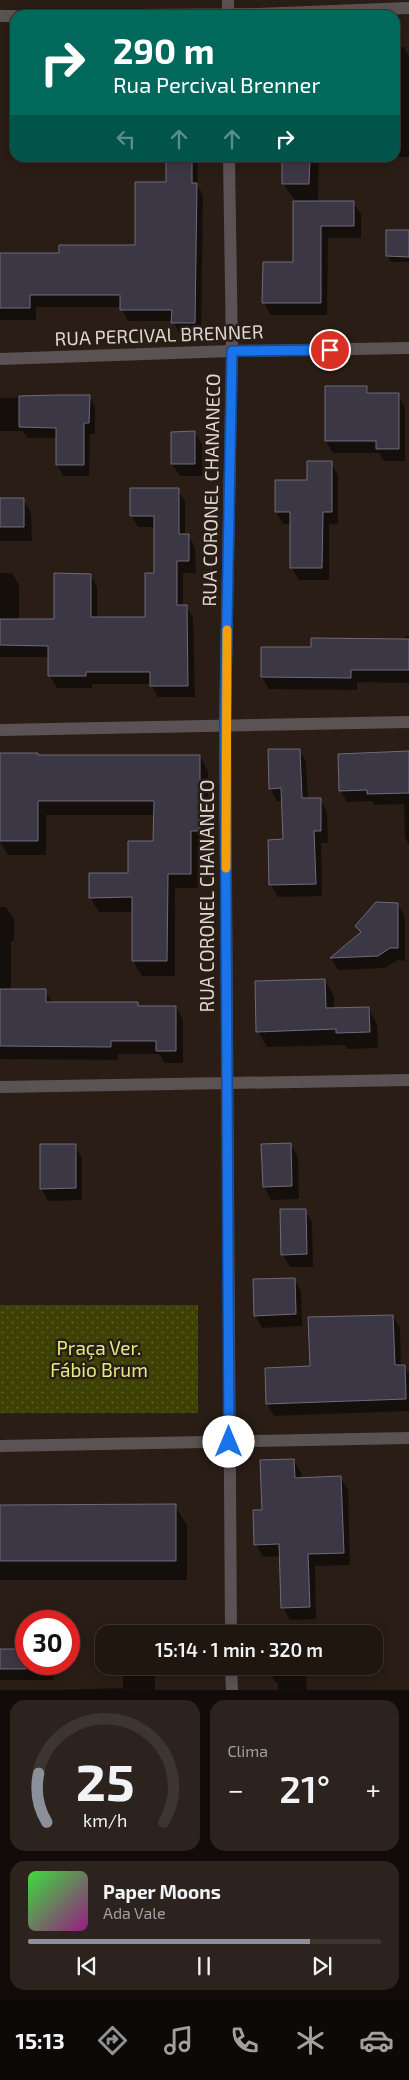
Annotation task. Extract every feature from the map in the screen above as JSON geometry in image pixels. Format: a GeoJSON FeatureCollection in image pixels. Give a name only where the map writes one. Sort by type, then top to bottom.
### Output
{"type":"FeatureCollection","features":[{"type":"Feature","properties":{"kind":"street"},"geometry":{"type":"LineString","coordinates":[[357,10],[409,8]]}},
{"type":"Feature","properties":{"kind":"street","name":"RUA CORONEL CHANANECO"},"geometry":{"type":"LineString","coordinates":[[229,162],[232,351],[225,725],[231,1625]]}},
{"type":"Feature","properties":{"kind":"street","name":"RUA PERCIVAL BRENNER"},"geometry":{"type":"LineString","coordinates":[[0,359],[232,351],[409,348]]}},
{"type":"Feature","properties":{"kind":"street"},"geometry":{"type":"LineString","coordinates":[[0,730],[409,722]]}},
{"type":"Feature","properties":{"kind":"street"},"geometry":{"type":"LineString","coordinates":[[0,1087],[409,1080]]}},
{"type":"Feature","properties":{"kind":"street"},"geometry":{"type":"LineString","coordinates":[[0,1446],[409,1438]]}},
{"type":"Feature","properties":{"kind":"street"},"geometry":{"type":"LineString","coordinates":[[231,1675],[232,1690]]}},
{"type":"Feature","properties":{"kind":"green space","name":"Praça Ver. Fábio Brum"},"geometry":{"type":"Polygon","coordinates":[[[0,1305],[198,1305],[198,1413],[0,1413],[0,1305]]]}},
{"type":"Feature","properties":{"kind":"building"},"geometry":{"type":"Polygon","coordinates":[[[166,162],[192,162],[192,183],[197,183],[195,323],[171,323],[172,310],[120,310],[120,295],[30,295],[30,308],[0,308],[0,253],[59,253],[59,245],[135,245],[135,182],[166,182],[166,162]]]}},
{"type":"Feature","properties":{"kind":"building"},"geometry":{"type":"Polygon","coordinates":[[[282,162],[310,162],[309,184],[282,184],[282,162]]]}},
{"type":"Feature","properties":{"kind":"building"},"geometry":{"type":"Polygon","coordinates":[[[293,201],[354,201],[354,226],[321,226],[321,303],[262,303],[263,262],[293,262],[293,201]]]}},
{"type":"Feature","properties":{"kind":"building"},"geometry":{"type":"Polygon","coordinates":[[[386,230],[409,230],[409,257],[386,256],[386,230]]]}},
{"type":"Feature","properties":{"kind":"building"},"geometry":{"type":"Polygon","coordinates":[[[325,386],[367,386],[367,393],[399,393],[399,449],[376,449],[376,441],[325,441],[325,386]]]}},
{"type":"Feature","properties":{"kind":"building"},"geometry":{"type":"Polygon","coordinates":[[[90,395],[89,423],[84,423],[84,465],[56,465],[56,428],[19,427],[19,396],[90,395]]]}},
{"type":"Feature","properties":{"kind":"building"},"geometry":{"type":"Polygon","coordinates":[[[195,431],[195,464],[171,464],[171,432],[195,431]]]}},
{"type":"Feature","properties":{"kind":"building"},"geometry":{"type":"Polygon","coordinates":[[[307,461],[332,461],[332,512],[323,512],[322,568],[290,568],[290,512],[275,512],[275,480],[307,480],[307,461]]]}},
{"type":"Feature","properties":{"kind":"building"},"geometry":{"type":"Polygon","coordinates":[[[130,488],[179,488],[179,534],[189,534],[189,561],[177,561],[177,605],[187,605],[188,686],[150,686],[150,672],[86,672],[86,676],[48,676],[48,646],[0,645],[0,619],[54,619],[54,573],[91,574],[91,617],[145,617],[145,573],[154,573],[154,516],[130,516],[130,488]]]}},
{"type":"Feature","properties":{"kind":"building"},"geometry":{"type":"Polygon","coordinates":[[[0,498],[24,498],[24,527],[0,527],[0,498]]]}},
{"type":"Feature","properties":{"kind":"building"},"geometry":{"type":"Polygon","coordinates":[[[311,638],[409,639],[409,670],[351,670],[351,678],[261,677],[261,647],[311,647],[311,638]]]}},
{"type":"Feature","properties":{"kind":"building"},"geometry":{"type":"Polygon","coordinates":[[[268,749],[300,749],[302,798],[321,798],[321,831],[314,831],[316,884],[269,885],[268,840],[283,839],[281,788],[269,789],[268,749]]]}},
{"type":"Feature","properties":{"kind":"building"},"geometry":{"type":"Polygon","coordinates":[[[409,751],[409,793],[367,794],[367,790],[339,791],[338,754],[409,751]]]}},
{"type":"Feature","properties":{"kind":"building"},"geometry":{"type":"Polygon","coordinates":[[[0,753],[38,753],[38,755],[200,755],[200,831],[191,831],[191,874],[168,874],[167,961],[132,961],[132,897],[89,898],[89,873],[128,873],[128,841],[153,841],[154,801],[38,801],[38,841],[0,841],[0,753]]]}},
{"type":"Feature","properties":{"kind":"building"},"geometry":{"type":"Polygon","coordinates":[[[376,902],[398,903],[398,948],[390,948],[378,956],[330,958],[361,932],[355,926],[376,902]]]}},
{"type":"Feature","properties":{"kind":"building"},"geometry":{"type":"Polygon","coordinates":[[[325,979],[326,1008],[369,1007],[370,1032],[336,1033],[336,1029],[256,1032],[255,981],[325,979]]]}},
{"type":"Feature","properties":{"kind":"building"},"geometry":{"type":"Polygon","coordinates":[[[0,989],[46,989],[46,1002],[138,1002],[138,1006],[176,1006],[176,1051],[156,1051],[156,1041],[111,1041],[111,1047],[0,1046],[0,989]]]}},
{"type":"Feature","properties":{"kind":"building"},"geometry":{"type":"Polygon","coordinates":[[[291,1143],[292,1186],[263,1187],[261,1144],[291,1143]]]}},
{"type":"Feature","properties":{"kind":"building"},"geometry":{"type":"Polygon","coordinates":[[[40,1144],[76,1144],[76,1188],[40,1189],[40,1144]]]}},
{"type":"Feature","properties":{"kind":"building"},"geometry":{"type":"Polygon","coordinates":[[[280,1209],[306,1209],[307,1254],[281,1255],[280,1209]]]}},
{"type":"Feature","properties":{"kind":"building"},"geometry":{"type":"Polygon","coordinates":[[[295,1278],[296,1314],[254,1316],[253,1279],[295,1278]]]}},
{"type":"Feature","properties":{"kind":"building"},"geometry":{"type":"Polygon","coordinates":[[[393,1315],[395,1365],[405,1365],[406,1399],[266,1404],[265,1368],[310,1366],[308,1317],[393,1315]]]}},
{"type":"Feature","properties":{"kind":"building"},"geometry":{"type":"Polygon","coordinates":[[[294,1459],[295,1478],[341,1476],[344,1553],[308,1554],[310,1607],[281,1608],[279,1544],[254,1545],[253,1510],[262,1510],[260,1460],[294,1459]]]}},
{"type":"Feature","properties":{"kind":"building"},"geometry":{"type":"Polygon","coordinates":[[[176,1504],[176,1561],[0,1561],[0,1505],[176,1504]]]}},
{"type":"Feature","properties":{"kind":"building"},"geometry":{"type":"Polygon","coordinates":[[[0,1649],[15,1649],[15,1669],[0,1669],[0,1649]]]}},
{"type":"Feature","properties":{"kind":"slow traffic"},"geometry":{"type":"LineString","coordinates":[[226,868],[225,725],[227,630]]}},
{"type":"Feature","properties":{"kind":"route"},"geometry":{"type":"LineString","coordinates":[[229,1442],[225,725],[232,351],[330,350]]}}]}
